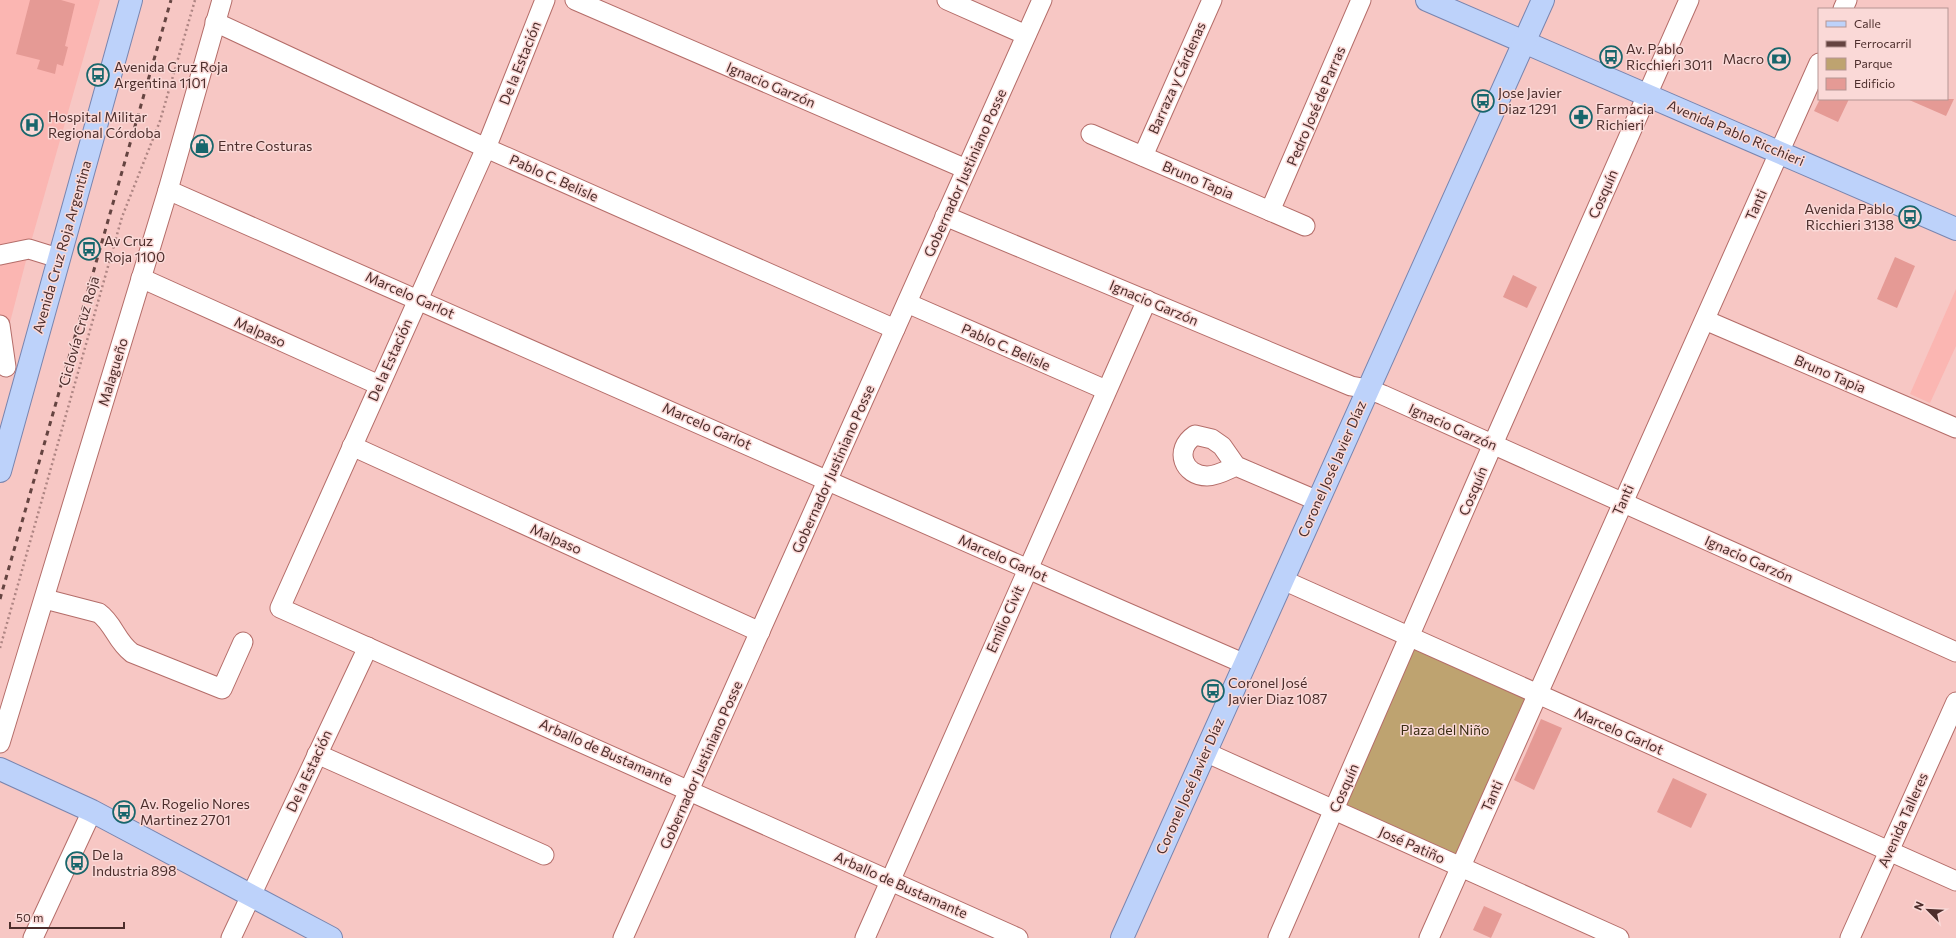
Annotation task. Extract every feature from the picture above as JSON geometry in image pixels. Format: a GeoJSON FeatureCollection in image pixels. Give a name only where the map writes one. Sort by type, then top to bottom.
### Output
{"type":"FeatureCollection","features":[{"type":"Feature","properties":{"kind":"main road","name":"Avenida Cruz Roja Argentina"},"geometry":{"type":"LineString","coordinates":[[0,471],[131,0]]}},
{"type":"Feature","properties":{"kind":"main road","name":"Avenida Pablo Ricchieri"},"geometry":{"type":"LineString","coordinates":[[1427,0],[1527,37],[1782,147],[1956,217]]}},
{"type":"Feature","properties":{"kind":"main road","name":"Avenida Pablo Ricchieri"},"geometry":{"type":"LineString","coordinates":[[1458,0],[1527,37]]}},
{"type":"Feature","properties":{"kind":"main road","name":"Coronel José Javier Díaz"},"geometry":{"type":"LineString","coordinates":[[1125,937],[1205,752],[1543,0]]}},
{"type":"Feature","properties":{"kind":"main road","name":"Avenida Pablo Ricchieri"},"geometry":{"type":"LineString","coordinates":[[1782,147],[1956,229]]}},
{"type":"Feature","properties":{"kind":"main road"},"geometry":{"type":"LineString","coordinates":[[0,769],[92,811],[331,938]]}},
{"type":"Feature","properties":{"kind":"street","name":"Malagueño"},"geometry":{"type":"LineString","coordinates":[[0,743],[168,190],[222,0]]}},
{"type":"Feature","properties":{"kind":"street","name":"De la Estación"},"geometry":{"type":"LineString","coordinates":[[280,608],[486,148],[545,0]]}},
{"type":"Feature","properties":{"kind":"street","name":"Ignacio Garzón"},"geometry":{"type":"LineString","coordinates":[[575,0],[966,169]]}},
{"type":"Feature","properties":{"kind":"street"},"geometry":{"type":"LineString","coordinates":[[947,0],[1026,35]]}},
{"type":"Feature","properties":{"kind":"street","name":"Gobernador Justiniano Posse"},"geometry":{"type":"LineString","coordinates":[[624,938],[1042,0]]}},
{"type":"Feature","properties":{"kind":"street","name":"Barraza y Cárdenas"},"geometry":{"type":"LineString","coordinates":[[1143,156],[1212,0]]}},
{"type":"Feature","properties":{"kind":"street","name":"Pedro José de Parras"},"geometry":{"type":"LineString","coordinates":[[1270,211],[1361,0]]}},
{"type":"Feature","properties":{"kind":"street","name":"Cosquín"},"geometry":{"type":"LineString","coordinates":[[1278,938],[1493,444],[1689,0]]}},
{"type":"Feature","properties":{"kind":"street","name":"Pablo C. Belisle"},"geometry":{"type":"LineString","coordinates":[[215,22],[486,148],[895,329]]}},
{"type":"Feature","properties":{"kind":"street","name":"Tanti"},"geometry":{"type":"LineString","coordinates":[[1429,938],[1622,502],[1705,320],[1818,65]]}},
{"type":"Feature","properties":{"kind":"street","name":"Bruno Tapia"},"geometry":{"type":"LineString","coordinates":[[1091,134],[1305,226]]}},
{"type":"Feature","properties":{"kind":"street","name":"Marcelo Garlot"},"geometry":{"type":"LineString","coordinates":[[168,190],[418,298],[1027,569],[1245,664]]}},
{"type":"Feature","properties":{"kind":"street","name":"Ignacio Garzón"},"geometry":{"type":"LineString","coordinates":[[945,216],[1351,386],[1368,389],[1956,652]]}},
{"type":"Feature","properties":{"kind":"street"},"geometry":{"type":"LineString","coordinates":[[0,255],[29,249],[58,258]]}},
{"type":"Feature","properties":{"kind":"street","name":"Malpaso"},"geometry":{"type":"LineString","coordinates":[[141,278],[379,385]]}},
{"type":"Feature","properties":{"kind":"street","name":"Emilio Civit"},"geometry":{"type":"LineString","coordinates":[[864,938],[1147,300]]}},
{"type":"Feature","properties":{"kind":"street","name":"Pablo C. Belisle"},"geometry":{"type":"LineString","coordinates":[[907,303],[1106,390]]}},
{"type":"Feature","properties":{"kind":"street","name":"Bruno Tapia"},"geometry":{"type":"LineString","coordinates":[[1705,320],[1956,428]]}},
{"type":"Feature","properties":{"kind":"street"},"geometry":{"type":"LineString","coordinates":[[0,325],[6,368]]}},
{"type":"Feature","properties":{"kind":"street","name":"Malpaso"},"geometry":{"type":"LineString","coordinates":[[352,446],[760,632]]}},
{"type":"Feature","properties":{"kind":"street"},"geometry":{"type":"LineString","coordinates":[[1236,466],[1318,501]]}},
{"type":"Feature","properties":{"kind":"street","name":"Marcelo Garlot"},"geometry":{"type":"LineString","coordinates":[[1283,580],[1956,881]]}},
{"type":"Feature","properties":{"kind":"street"},"geometry":{"type":"LineString","coordinates":[[45,599],[99,613],[106,618],[122,646],[132,653],[222,689],[243,642]]}},
{"type":"Feature","properties":{"kind":"street","name":"Arballo de Bustamante"},"geometry":{"type":"LineString","coordinates":[[280,608],[690,790],[1018,938]]}},
{"type":"Feature","properties":{"kind":"street","name":"De la Estación"},"geometry":{"type":"LineString","coordinates":[[231,938],[368,647]]}},
{"type":"Feature","properties":{"kind":"street","name":"Avenida Talleres"},"geometry":{"type":"LineString","coordinates":[[1850,938],[1956,702]]}},
{"type":"Feature","properties":{"kind":"street","name":"José Patiño"},"geometry":{"type":"LineString","coordinates":[[1205,752],[1619,938]]}},
{"type":"Feature","properties":{"kind":"street"},"geometry":{"type":"LineString","coordinates":[[317,754],[544,855]]}},
{"type":"Feature","properties":{"kind":"street"},"geometry":{"type":"LineString","coordinates":[[33,938],[92,811]]}},
{"type":"Feature","properties":{"kind":"path","name":"Ciclovía Cruz Roja"},"geometry":{"type":"LineString","coordinates":[[0,648],[122,217],[160,121],[195,0]]}},
{"type":"Feature","properties":{"kind":"shaded area","name":"Hospital Militar Regional Córdoba"},"geometry":{"type":"Polygon","coordinates":[[[0,0],[100,0],[29,249],[0,361],[0,0]]]}},
{"type":"Feature","properties":{"kind":"shaded area"},"geometry":{"type":"Polygon","coordinates":[[[1956,289],[1956,346],[1930,403],[1910,394],[1956,289]]]}},
{"type":"Feature","properties":{"kind":"green space","name":"Plaza del Niño"},"geometry":{"type":"Polygon","coordinates":[[[1410,637],[1538,694],[1460,867],[1334,810],[1410,637]]]}},
{"type":"Feature","properties":{"kind":"building"},"geometry":{"type":"Polygon","coordinates":[[[30,0],[61,0],[75,4],[65,46],[68,47],[63,66],[57,64],[55,74],[37,69],[40,60],[16,54],[30,0]]]}},
{"type":"Feature","properties":{"kind":"building"},"geometry":{"type":"Polygon","coordinates":[[[1954,99],[1946,116],[1909,100],[1954,99]]]}},
{"type":"Feature","properties":{"kind":"building"},"geometry":{"type":"Polygon","coordinates":[[[1820,100],[1849,100],[1838,122],[1814,111],[1820,100]]]}},
{"type":"Feature","properties":{"kind":"building"},"geometry":{"type":"Polygon","coordinates":[[[1895,257],[1915,266],[1897,308],[1877,299],[1895,257]]]}},
{"type":"Feature","properties":{"kind":"building"},"geometry":{"type":"Polygon","coordinates":[[[1513,275],[1537,287],[1527,308],[1503,297],[1513,275]]]}},
{"type":"Feature","properties":{"kind":"building"},"geometry":{"type":"Polygon","coordinates":[[[1541,719],[1562,728],[1534,790],[1514,780],[1541,719]]]}},
{"type":"Feature","properties":{"kind":"building"},"geometry":{"type":"Polygon","coordinates":[[[1673,778],[1707,794],[1691,828],[1657,812],[1673,778]]]}},
{"type":"Feature","properties":{"kind":"building"},"geometry":{"type":"Polygon","coordinates":[[[1484,906],[1502,914],[1491,938],[1473,930],[1484,906]]]}},
{"type":"Feature","properties":{"kind":"railway"},"geometry":{"type":"LineString","coordinates":[[0,599],[171,0]]}},
{"type":"Feature","properties":{"kind":"place","name":"Av. Pablo Ricchieri 3011"},"geometry":{"type":"Point","coordinates":[1611,57]}},
{"type":"Feature","properties":{"kind":"place","name":"Macro"},"geometry":{"type":"Point","coordinates":[1779,59]}},
{"type":"Feature","properties":{"kind":"place","name":"Avenida Cruz Roja Argentina 1101"},"geometry":{"type":"Point","coordinates":[98,75]}},
{"type":"Feature","properties":{"kind":"place","name":"Jose Javier Diaz 1291"},"geometry":{"type":"Point","coordinates":[1483,101]}},
{"type":"Feature","properties":{"kind":"place","name":"Farmacia Richieri"},"geometry":{"type":"Point","coordinates":[1581,117]}},
{"type":"Feature","properties":{"kind":"place","name":"Hospital Militar Regional Córdoba"},"geometry":{"type":"Point","coordinates":[32,125]}},
{"type":"Feature","properties":{"kind":"place","name":"Entre Costuras"},"geometry":{"type":"Point","coordinates":[202,146]}},
{"type":"Feature","properties":{"kind":"place","name":"Avenida Pablo Ricchieri 3138"},"geometry":{"type":"Point","coordinates":[1910,217]}},
{"type":"Feature","properties":{"kind":"place","name":"Av Cruz Roja 1100"},"geometry":{"type":"Point","coordinates":[89,249]}},
{"type":"Feature","properties":{"kind":"place","name":"Coronel José Javier Diaz 1087"},"geometry":{"type":"Point","coordinates":[1213,691]}},
{"type":"Feature","properties":{"kind":"place","name":"Av. Rogelio Nores Martinez 2701"},"geometry":{"type":"Point","coordinates":[124,812]}},
{"type":"Feature","properties":{"kind":"place","name":"De la Industria 898"},"geometry":{"type":"Point","coordinates":[77,863]}}]}
